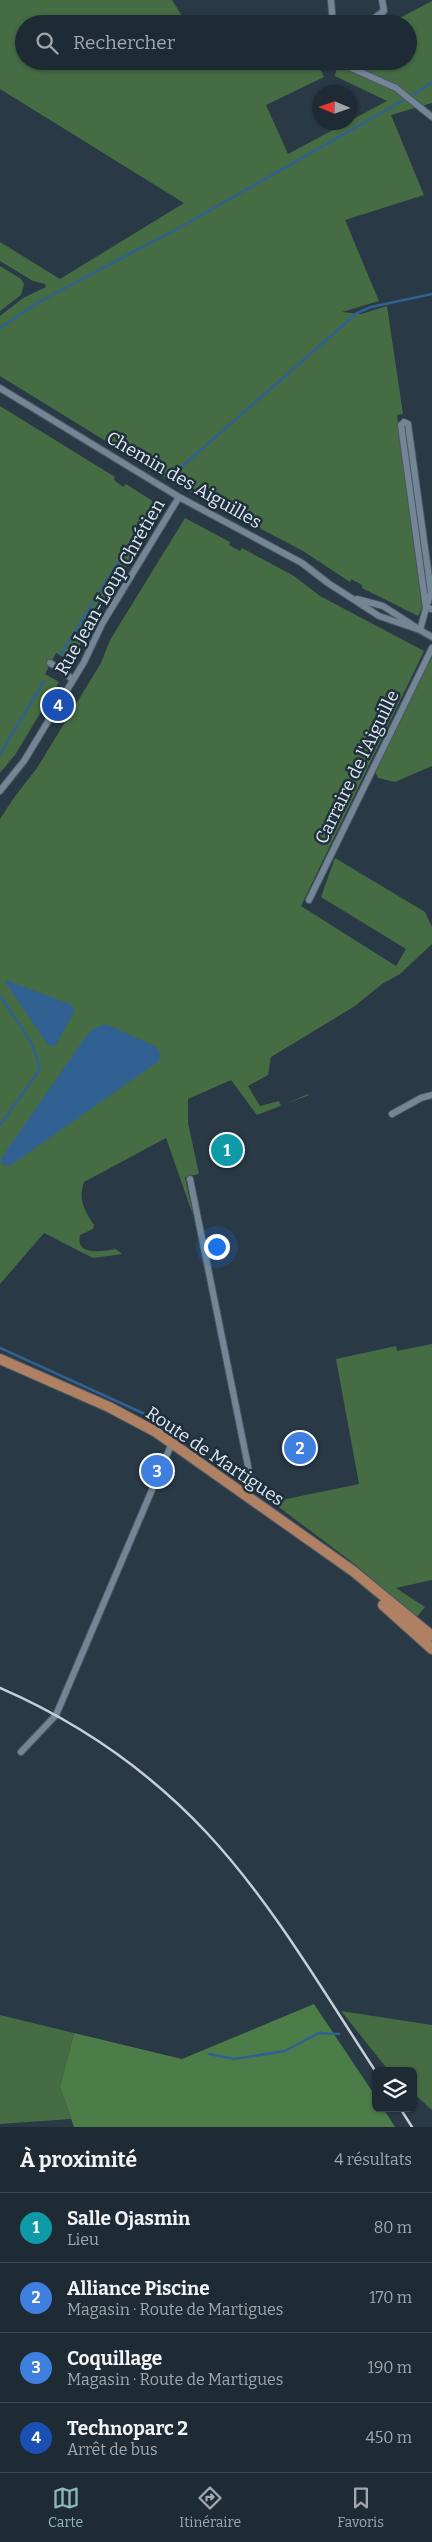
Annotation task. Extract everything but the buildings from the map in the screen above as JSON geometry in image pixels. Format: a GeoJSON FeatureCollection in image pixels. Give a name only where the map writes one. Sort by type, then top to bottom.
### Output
{"type":"FeatureCollection","features":[{"type":"Feature","properties":{"kind":"main road","name":"Route de Martigues"},"geometry":{"type":"LineString","coordinates":[[0,1359],[109,1407],[172,1443],[300,1535],[354,1571],[432,1636]]}},
{"type":"Feature","properties":{"kind":"main road","name":"Route de Martigues"},"geometry":{"type":"LineString","coordinates":[[300,1535],[432,1649]]}},
{"type":"Feature","properties":{"kind":"street"},"geometry":{"type":"LineString","coordinates":[[331,0],[332,15]]}},
{"type":"Feature","properties":{"kind":"street"},"geometry":{"type":"LineString","coordinates":[[378,15],[384,11],[382,0]]}},
{"type":"Feature","properties":{"kind":"street"},"geometry":{"type":"LineString","coordinates":[[356,70],[396,88],[432,117]]}},
{"type":"Feature","properties":{"kind":"street","name":"Chemin des Aiguilles"},"geometry":{"type":"LineString","coordinates":[[0,388],[179,497],[302,563],[328,583],[391,622],[420,630]]}},
{"type":"Feature","properties":{"kind":"street"},"geometry":{"type":"LineString","coordinates":[[429,608],[401,425],[404,422],[408,424],[431,592],[429,608],[420,630],[432,638]]}},
{"type":"Feature","properties":{"kind":"street","name":"Rue Jean-Loup Chrétien"},"geometry":{"type":"LineString","coordinates":[[0,790],[24,761],[73,680],[102,624],[179,497]]}},
{"type":"Feature","properties":{"kind":"street","name":"Chemin des Aiguilles"},"geometry":{"type":"LineString","coordinates":[[353,598],[383,606],[420,630]]}},
{"type":"Feature","properties":{"kind":"street","name":"Carraire de l'Aiguille"},"geometry":{"type":"LineString","coordinates":[[309,900],[432,648]]}},
{"type":"Feature","properties":{"kind":"street"},"geometry":{"type":"LineString","coordinates":[[50,663],[64,671],[73,680]]}},
{"type":"Feature","properties":{"kind":"street"},"geometry":{"type":"LineString","coordinates":[[392,1114],[421,1098],[432,1095]]}},
{"type":"Feature","properties":{"kind":"street"},"geometry":{"type":"LineString","coordinates":[[190,1179],[250,1476],[247,1496]]}},
{"type":"Feature","properties":{"kind":"street"},"geometry":{"type":"LineString","coordinates":[[21,1752],[56,1715],[172,1443]]}},
{"type":"Feature","properties":{"kind":"green space"},"geometry":{"type":"Polygon","coordinates":[[[0,0],[172,0],[181,15],[15,15],[15,70],[321,70],[324,77],[266,105],[288,154],[333,130],[357,130],[357,117],[387,101],[335,76],[336,70],[417,70],[417,15],[405,15],[432,1],[432,103],[391,115],[424,195],[345,220],[379,301],[342,312],[361,314],[387,306],[403,414],[397,415],[422,608],[418,616],[362,588],[362,585],[351,579],[350,582],[303,551],[177,485],[0,376],[0,316],[23,298],[46,287],[45,284],[33,281],[0,261],[0,242],[60,279],[184,203],[0,89],[0,0]]]}},
{"type":"Feature","properties":{"kind":"green space"},"geometry":{"type":"Polygon","coordinates":[[[0,266],[21,279],[24,284],[21,295],[0,311],[0,266]]]}},
{"type":"Feature","properties":{"kind":"green space"},"geometry":{"type":"Polygon","coordinates":[[[0,406],[115,477],[114,480],[123,487],[126,484],[162,507],[85,634],[72,662],[56,653],[45,674],[59,682],[15,755],[0,773],[0,406]]]}},
{"type":"Feature","properties":{"kind":"green space"},"geometry":{"type":"Polygon","coordinates":[[[185,518],[230,542],[229,545],[240,551],[242,548],[294,576],[320,596],[424,651],[301,906],[396,966],[406,949],[321,897],[335,858],[425,912],[432,927],[432,944],[400,974],[382,984],[355,1006],[271,1057],[268,1075],[248,1086],[260,1106],[279,1101],[281,1106],[257,1115],[231,1080],[188,1099],[188,1123],[199,1174],[185,1177],[193,1215],[166,1138],[84,1182],[82,1188],[83,1205],[94,1225],[93,1229],[80,1235],[82,1247],[92,1251],[116,1249],[122,1254],[93,1258],[44,1233],[0,1284],[0,819],[37,768],[101,663],[110,640],[185,518]]]}},
{"type":"Feature","properties":{"kind":"green space"},"geometry":{"type":"Polygon","coordinates":[[[432,657],[432,766],[395,782],[378,778],[375,772],[432,657]]]}},
{"type":"Feature","properties":{"kind":"green space"},"geometry":{"type":"Polygon","coordinates":[[[308,1094],[309,1095],[285,1104],[308,1094]]]}},
{"type":"Feature","properties":{"kind":"green space"},"geometry":{"type":"Polygon","coordinates":[[[432,1344],[432,1580],[396,1588],[425,1607],[417,1617],[352,1562],[272,1502],[359,1484],[336,1359],[396,1346],[397,1351],[432,1344]]]}},
{"type":"Feature","properties":{"kind":"green space"},"geometry":{"type":"Polygon","coordinates":[[[314,2004],[372,2091],[372,2112],[386,2112],[395,2127],[74,2127],[60,2087],[74,2033],[182,2059],[314,2004]]]}},
{"type":"Feature","properties":{"kind":"green space"},"geometry":{"type":"Polygon","coordinates":[[[341,2011],[432,2025],[432,2110],[417,2097],[417,2067],[386,2067],[341,2011]]]}},
{"type":"Feature","properties":{"kind":"green space"},"geometry":{"type":"Polygon","coordinates":[[[0,2015],[74,2033],[60,2087],[71,2119],[0,2124],[0,2015]]]}},
{"type":"Feature","properties":{"kind":"water"},"geometry":{"type":"Polygon","coordinates":[[[6,980],[72,1005],[74,1013],[55,1046],[48,1045],[5,982],[6,980]]]}},
{"type":"Feature","properties":{"kind":"water"},"geometry":{"type":"Polygon","coordinates":[[[106,1024],[157,1047],[160,1055],[159,1061],[11,1165],[5,1166],[1,1163],[2,1157],[89,1032],[106,1024]]]}},
{"type":"Feature","properties":{"kind":"waterway"},"geometry":{"type":"LineString","coordinates":[[414,94],[432,82]]}},
{"type":"Feature","properties":{"kind":"waterway"},"geometry":{"type":"LineString","coordinates":[[0,328],[37,303],[184,225],[404,100]]}},
{"type":"Feature","properties":{"kind":"waterway"},"geometry":{"type":"LineString","coordinates":[[171,479],[179,469],[357,313],[371,307],[432,294]]}},
{"type":"Feature","properties":{"kind":"waterway"},"geometry":{"type":"LineString","coordinates":[[61,654],[152,508]]}},
{"type":"Feature","properties":{"kind":"waterway"},"geometry":{"type":"LineString","coordinates":[[0,754],[44,681]]}},
{"type":"Feature","properties":{"kind":"waterway"},"geometry":{"type":"LineString","coordinates":[[0,996],[32,1044],[39,1064],[38,1072],[0,1125]]}},
{"type":"Feature","properties":{"kind":"waterway"},"geometry":{"type":"LineString","coordinates":[[0,1348],[147,1415]]}},
{"type":"Feature","properties":{"kind":"waterway"},"geometry":{"type":"LineString","coordinates":[[209,2054],[234,2059],[285,2051],[319,2033],[339,2034]]}},
{"type":"Feature","properties":{"kind":"railway"},"geometry":{"type":"LineString","coordinates":[[0,1688],[29,1701],[84,1732],[137,1769],[185,1810],[231,1860],[276,1918],[373,2067]]}},
{"type":"Feature","properties":{"kind":"railway"},"geometry":{"type":"LineString","coordinates":[[403,2112],[412,2127]]}},
{"type":"Feature","properties":{"kind":"place","name":"Technoparc 2"},"geometry":{"type":"Point","coordinates":[58,705]}},
{"type":"Feature","properties":{"kind":"place","name":"Salle Ojasmin"},"geometry":{"type":"Point","coordinates":[227,1150]}},
{"type":"Feature","properties":{"kind":"place","name":"Alliance Piscine"},"geometry":{"type":"Point","coordinates":[300,1448]}},
{"type":"Feature","properties":{"kind":"place","name":"Coquillage"},"geometry":{"type":"Point","coordinates":[157,1471]}}]}
